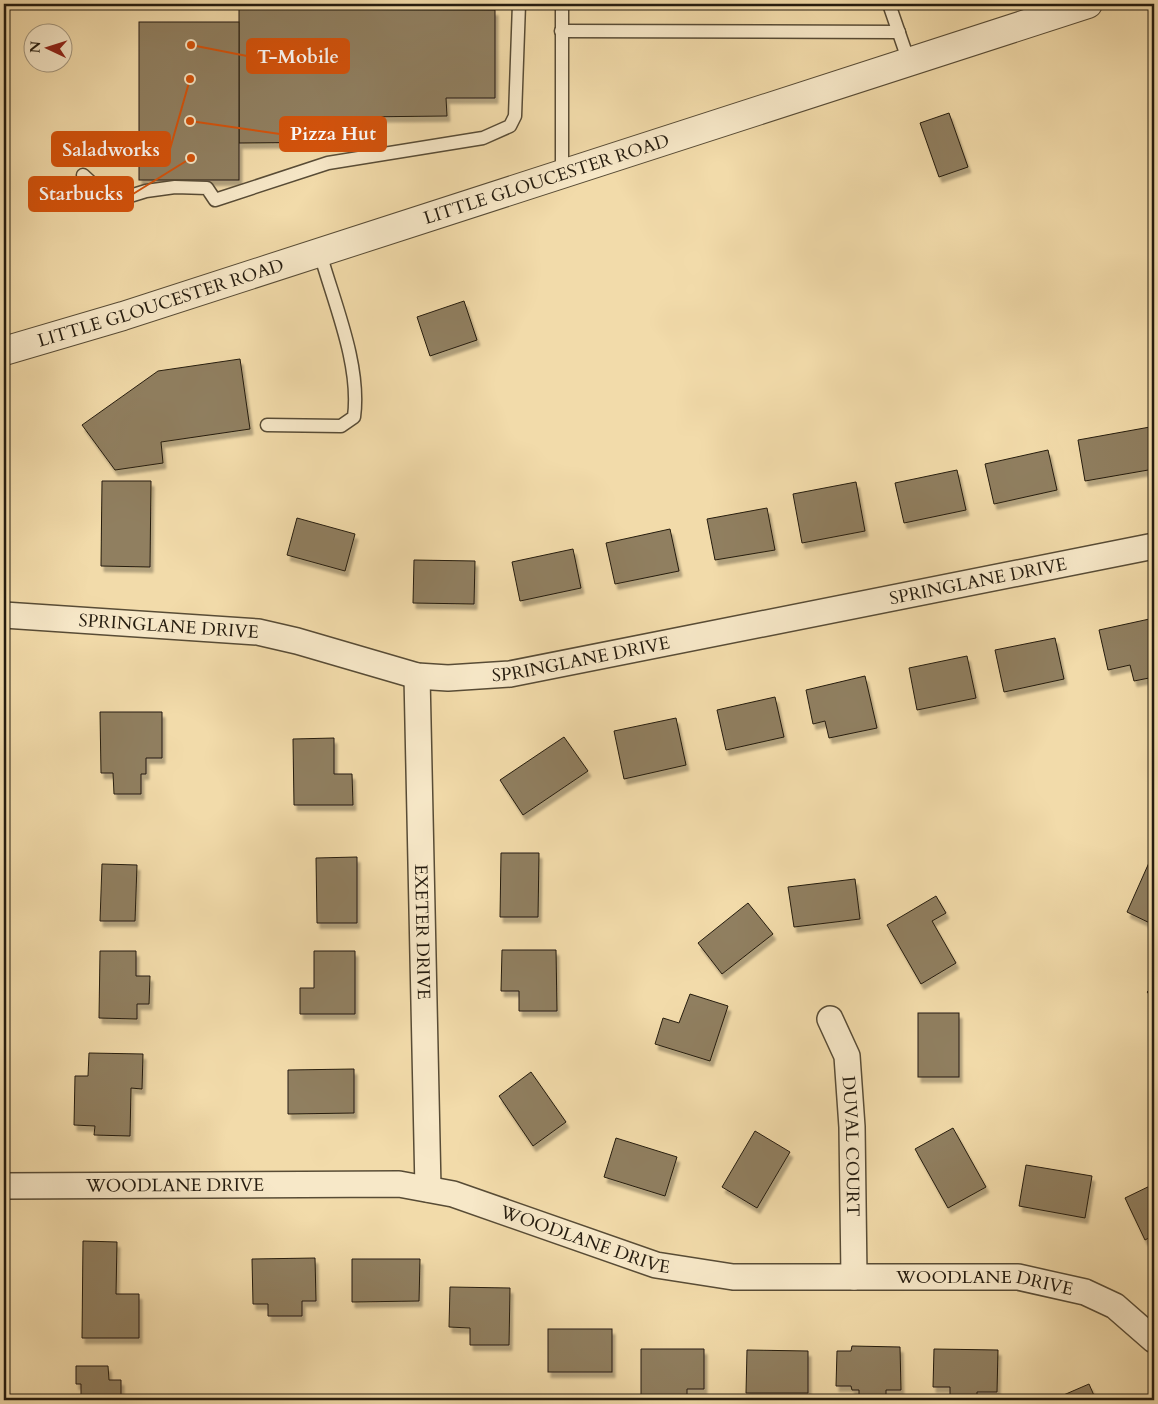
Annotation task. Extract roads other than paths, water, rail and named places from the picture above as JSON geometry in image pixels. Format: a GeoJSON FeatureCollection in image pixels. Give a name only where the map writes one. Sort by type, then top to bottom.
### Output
{"type":"FeatureCollection","features":[{"type":"Feature","properties":{"kind":"street","name":"LITTLE GLOUCESTER ROAD"},"geometry":{"type":"LineString","coordinates":[[4,351],[124,316],[1088,4]]}},
{"type":"Feature","properties":{"kind":"street","name":"SPRINGLANE DRIVE"},"geometry":{"type":"LineString","coordinates":[[4,615],[258,632],[297,641],[417,676],[448,678],[510,674],[1154,546]]}},
{"type":"Feature","properties":{"kind":"street","name":"EXETER DRIVE"},"geometry":{"type":"LineString","coordinates":[[417,676],[428,1189]]}},
{"type":"Feature","properties":{"kind":"street","name":"DUVAL COURT"},"geometry":{"type":"LineString","coordinates":[[830,1019],[847,1056],[852,1127],[854,1277]]}},
{"type":"Feature","properties":{"kind":"street","name":"WOODLANE DRIVE"},"geometry":{"type":"LineString","coordinates":[[4,1186],[399,1184],[454,1194],[656,1265],[733,1277],[1018,1277],[1085,1292],[1115,1306],[1153,1337]]}},
{"type":"Feature","properties":{"kind":"lane"},"geometry":{"type":"LineString","coordinates":[[83,174],[108,198],[117,200],[146,191],[175,188],[207,188],[215,200],[328,163],[483,138],[510,126],[516,116],[519,4]]}},
{"type":"Feature","properties":{"kind":"lane"},"geometry":{"type":"LineString","coordinates":[[562,4],[562,174]]}},
{"type":"Feature","properties":{"kind":"lane"},"geometry":{"type":"LineString","coordinates":[[889,4],[909,62]]}},
{"type":"Feature","properties":{"kind":"lane"},"geometry":{"type":"LineString","coordinates":[[562,32],[899,32]]}},
{"type":"Feature","properties":{"kind":"lane"},"geometry":{"type":"LineString","coordinates":[[267,425],[341,426],[354,417],[356,404],[349,350],[320,253]]}},
{"type":"Feature","properties":{"kind":"place","name":"T-Mobile"},"geometry":{"type":"Point","coordinates":[191,45]}},
{"type":"Feature","properties":{"kind":"place","name":"Saladworks"},"geometry":{"type":"Point","coordinates":[190,79]}},
{"type":"Feature","properties":{"kind":"place","name":"Pizza Hut"},"geometry":{"type":"Point","coordinates":[190,121]}},
{"type":"Feature","properties":{"kind":"place","name":"Starbucks"},"geometry":{"type":"Point","coordinates":[191,158]}}]}
